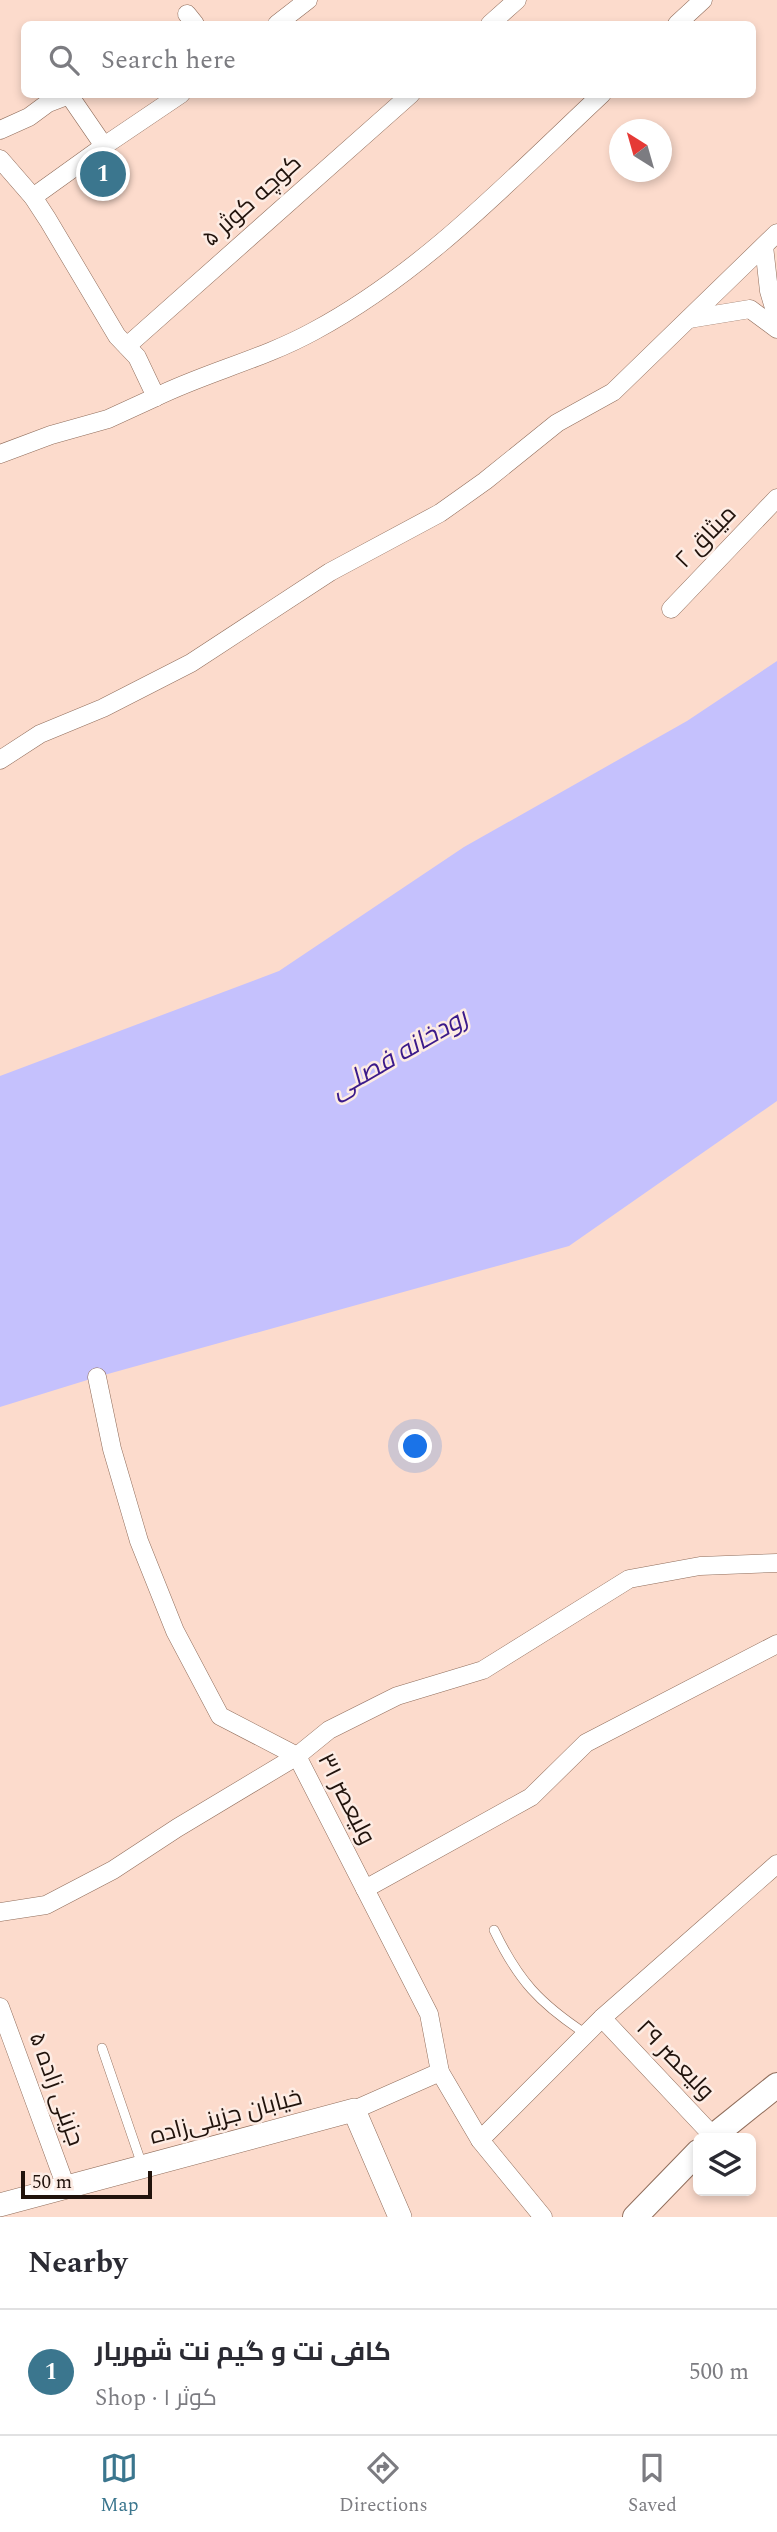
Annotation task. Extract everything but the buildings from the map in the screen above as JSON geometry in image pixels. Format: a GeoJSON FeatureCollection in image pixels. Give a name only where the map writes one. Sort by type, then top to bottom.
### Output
{"type":"FeatureCollection","features":[{"type":"Feature","properties":{"kind":"main road"},"geometry":{"type":"LineString","coordinates":[[719,2133],[777,2085]]}},
{"type":"Feature","properties":{"kind":"main road"},"geometry":{"type":"LineString","coordinates":[[635,2217],[693,2157]]}},
{"type":"Feature","properties":{"kind":"street"},"geometry":{"type":"LineString","coordinates":[[281,21],[309,0]]}},
{"type":"Feature","properties":{"kind":"street"},"geometry":{"type":"LineString","coordinates":[[493,21],[517,0]]}},
{"type":"Feature","properties":{"kind":"street"},"geometry":{"type":"LineString","coordinates":[[680,21],[704,0]]}},
{"type":"Feature","properties":{"kind":"street"},"geometry":{"type":"LineString","coordinates":[[0,130],[61,98]]}},
{"type":"Feature","properties":{"kind":"street"},"geometry":{"type":"LineString","coordinates":[[71,98],[104,146]]}},
{"type":"Feature","properties":{"kind":"street"},"geometry":{"type":"LineString","coordinates":[[33,197],[175,98]]}},
{"type":"Feature","properties":{"kind":"street","name":"کوچه کوثر ۵"},"geometry":{"type":"LineString","coordinates":[[127,346],[406,98]]}},
{"type":"Feature","properties":{"kind":"street"},"geometry":{"type":"LineString","coordinates":[[0,454],[51,435],[108,419],[181,385],[231,368],[312,332],[357,306],[443,243],[598,98]]}},
{"type":"Feature","properties":{"kind":"street"},"geometry":{"type":"LineString","coordinates":[[0,159],[33,197],[117,337],[137,357],[156,397]]}},
{"type":"Feature","properties":{"kind":"street"},"geometry":{"type":"LineString","coordinates":[[0,760],[40,734],[103,708],[191,663],[330,572],[440,513],[557,423],[613,392],[777,233]]}},
{"type":"Feature","properties":{"kind":"street"},"geometry":{"type":"LineString","coordinates":[[764,246],[769,291],[777,318]]}},
{"type":"Feature","properties":{"kind":"street"},"geometry":{"type":"LineString","coordinates":[[689,318],[750,309],[777,329]]}},
{"type":"Feature","properties":{"kind":"street","name":"میثاق ۲"},"geometry":{"type":"LineString","coordinates":[[671,609],[777,498]]}},
{"type":"Feature","properties":{"kind":"street","name":"ولیعصر ۳۱"},"geometry":{"type":"LineString","coordinates":[[97,1377],[111,1449],[139,1541],[175,1631],[220,1716],[297,1756],[429,2014],[440,2072],[481,2140],[543,2217]]}},
{"type":"Feature","properties":{"kind":"street"},"geometry":{"type":"LineString","coordinates":[[0,1912],[46,1905],[91,1882],[297,1756],[330,1730],[397,1696],[483,1670],[629,1579],[699,1566],[777,1563]]}},
{"type":"Feature","properties":{"kind":"street"},"geometry":{"type":"LineString","coordinates":[[365,1889],[531,1797],[586,1743],[777,1644]]}},
{"type":"Feature","properties":{"kind":"street"},"geometry":{"type":"LineString","coordinates":[[481,2140],[601,2018],[777,1864]]}},
{"type":"Feature","properties":{"kind":"street","name":"جزینی زاده ۵"},"geometry":{"type":"LineString","coordinates":[[0,2007],[66,2187]]}},
{"type":"Feature","properties":{"kind":"street","name":"ولیعصر ۲۹"},"geometry":{"type":"LineString","coordinates":[[601,2018],[700,2133]]}},
{"type":"Feature","properties":{"kind":"street"},"geometry":{"type":"LineString","coordinates":[[400,2217],[354,2110],[440,2072]]}},
{"type":"Feature","properties":{"kind":"street","name":"خیابان جزینی‌زاده"},"geometry":{"type":"LineString","coordinates":[[0,2205],[354,2110]]}},
{"type":"Feature","properties":{"kind":"lane"},"geometry":{"type":"LineString","coordinates":[[494,1930],[509,1962],[530,1991],[556,2015],[586,2034]]}},
{"type":"Feature","properties":{"kind":"lane"},"geometry":{"type":"LineString","coordinates":[[102,2048],[142,2167]]}},
{"type":"Feature","properties":{"kind":"water","name":"رودخانه فصلی"},"geometry":{"type":"Polygon","coordinates":[[[777,661],[777,1101],[569,1246],[97,1377],[0,1407],[0,1076],[279,971],[464,847],[687,721],[777,661]]]}},
{"type":"Feature","properties":{"kind":"place","name":"کافی نت و گیم نت شهریار"},"geometry":{"type":"Point","coordinates":[103,174]}}]}
